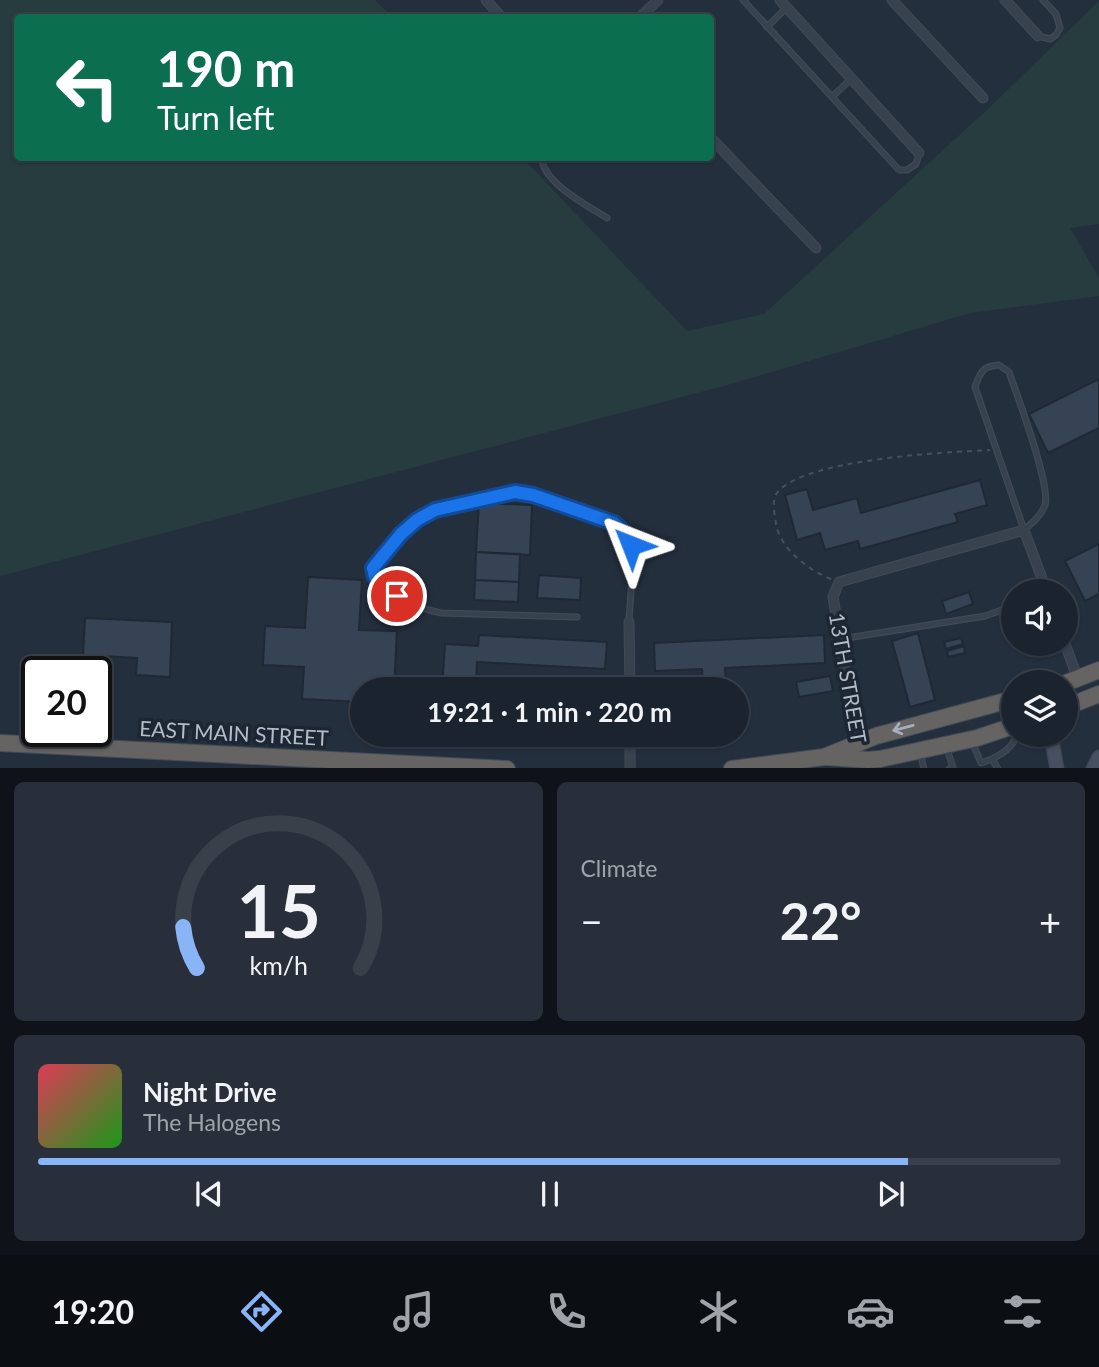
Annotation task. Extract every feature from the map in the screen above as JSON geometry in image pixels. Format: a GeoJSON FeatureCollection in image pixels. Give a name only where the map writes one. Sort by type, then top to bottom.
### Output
{"type":"FeatureCollection","features":[{"type":"Feature","properties":{"kind":"highway"},"geometry":{"type":"LineString","coordinates":[[1078,679],[1099,670]]}},
{"type":"Feature","properties":{"kind":"highway"},"geometry":{"type":"LineString","coordinates":[[1078,703],[1099,694]]}},
{"type":"Feature","properties":{"kind":"highway"},"geometry":{"type":"LineString","coordinates":[[824,757],[858,742],[1001,702]]}},
{"type":"Feature","properties":{"kind":"highway"},"geometry":{"type":"LineString","coordinates":[[732,768],[824,757],[880,759],[972,739],[1001,730]]}},
{"type":"Feature","properties":{"kind":"highway","name":"EAST MAIN STREET"},"geometry":{"type":"LineString","coordinates":[[0,743],[267,763],[507,768]]}},
{"type":"Feature","properties":{"kind":"main road"},"geometry":{"type":"LineString","coordinates":[[1053,747],[1057,768]]}},
{"type":"Feature","properties":{"kind":"main road"},"geometry":{"type":"LineString","coordinates":[[1093,768],[1099,757]]}},
{"type":"Feature","properties":{"kind":"street"},"geometry":{"type":"LineString","coordinates":[[486,0],[498,14]]}},
{"type":"Feature","properties":{"kind":"street"},"geometry":{"type":"LineString","coordinates":[[643,14],[658,0]]}},
{"type":"Feature","properties":{"kind":"street"},"geometry":{"type":"LineString","coordinates":[[892,0],[983,99]]}},
{"type":"Feature","properties":{"kind":"street"},"geometry":{"type":"LineString","coordinates":[[1005,0],[1038,36]]}},
{"type":"Feature","properties":{"kind":"street"},"geometry":{"type":"LineString","coordinates":[[783,4],[919,153]]}},
{"type":"Feature","properties":{"kind":"street"},"geometry":{"type":"LineString","coordinates":[[714,141],[816,248]]}},
{"type":"Feature","properties":{"kind":"street"},"geometry":{"type":"LineString","coordinates":[[839,582],[1024,530],[1041,579]]}},
{"type":"Feature","properties":{"kind":"street","name":"13TH STREET"},"geometry":{"type":"LineString","coordinates":[[839,582],[833,597],[861,760]]}},
{"type":"Feature","properties":{"kind":"street"},"geometry":{"type":"LineString","coordinates":[[629,622],[630,677]]}},
{"type":"Feature","properties":{"kind":"street"},"geometry":{"type":"LineString","coordinates":[[630,747],[630,768]]}},
{"type":"Feature","properties":{"kind":"lane"},"geometry":{"type":"LineString","coordinates":[[743,0],[899,170],[907,170],[916,164],[919,153]]}},
{"type":"Feature","properties":{"kind":"lane"},"geometry":{"type":"LineString","coordinates":[[1038,36],[1050,39],[1060,29],[1056,15],[1043,0]]}},
{"type":"Feature","properties":{"kind":"lane"},"geometry":{"type":"LineString","coordinates":[[767,27],[783,4]]}},
{"type":"Feature","properties":{"kind":"lane"},"geometry":{"type":"LineString","coordinates":[[832,97],[851,78]]}},
{"type":"Feature","properties":{"kind":"lane"},"geometry":{"type":"LineString","coordinates":[[542,161],[544,170],[567,192],[607,218]]}},
{"type":"Feature","properties":{"kind":"lane"},"geometry":{"type":"LineString","coordinates":[[999,365],[1009,372],[1044,482],[1045,503],[1037,518],[1024,530],[975,387],[980,372],[988,366],[999,365]]}},
{"type":"Feature","properties":{"kind":"lane"},"geometry":{"type":"LineString","coordinates":[[577,617],[423,609],[397,596],[375,577],[373,568],[401,534],[417,520],[435,510],[515,492],[533,495],[614,523],[625,533],[631,545],[634,562],[629,622]]}},
{"type":"Feature","properties":{"kind":"lane"},"geometry":{"type":"LineString","coordinates":[[841,639],[985,616],[1001,610]]}},
{"type":"Feature","properties":{"kind":"lane"},"geometry":{"type":"LineString","coordinates":[[972,739],[981,763],[998,758],[1009,747]]}},
{"type":"Feature","properties":{"kind":"lane"},"geometry":{"type":"LineString","coordinates":[[945,745],[952,768]]}},
{"type":"Feature","properties":{"kind":"lane"},"geometry":{"type":"LineString","coordinates":[[920,751],[924,768]]}},
{"type":"Feature","properties":{"kind":"lane"},"geometry":{"type":"LineString","coordinates":[[992,760],[998,768]]}},
{"type":"Feature","properties":{"kind":"path"},"geometry":{"type":"LineString","coordinates":[[839,582],[821,575],[791,552],[777,530],[773,503],[776,494],[786,485],[800,477],[832,468],[877,460],[929,453],[995,449]]}},
{"type":"Feature","properties":{"kind":"green space"},"geometry":{"type":"Polygon","coordinates":[[[0,0],[375,0],[389,14],[14,14],[14,161],[526,161],[687,331],[764,314],[989,108],[1099,1],[1099,224],[1070,228],[1099,278],[1099,296],[970,313],[735,383],[0,576],[0,0]]]}},
{"type":"Feature","properties":{"kind":"building"},"geometry":{"type":"Polygon","coordinates":[[[1099,379],[1099,428],[1048,453],[1029,414],[1099,379]]]}},
{"type":"Feature","properties":{"kind":"building"},"geometry":{"type":"Polygon","coordinates":[[[980,480],[987,505],[955,514],[958,522],[860,549],[858,541],[825,550],[820,533],[797,540],[785,495],[807,489],[813,510],[857,498],[861,513],[980,480]]]}},
{"type":"Feature","properties":{"kind":"building"},"geometry":{"type":"Polygon","coordinates":[[[479,503],[532,505],[530,555],[476,552],[479,503]]]}},
{"type":"Feature","properties":{"kind":"building"},"geometry":{"type":"Polygon","coordinates":[[[1099,544],[1099,594],[1085,601],[1078,587],[1078,579],[1074,579],[1065,561],[1099,544]]]}},
{"type":"Feature","properties":{"kind":"building"},"geometry":{"type":"Polygon","coordinates":[[[476,552],[520,554],[519,582],[475,580],[476,552]]]}},
{"type":"Feature","properties":{"kind":"building"},"geometry":{"type":"Polygon","coordinates":[[[539,575],[581,578],[580,600],[537,598],[539,575]]]}},
{"type":"Feature","properties":{"kind":"building"},"geometry":{"type":"Polygon","coordinates":[[[308,577],[362,580],[359,630],[397,631],[395,677],[350,677],[350,701],[302,699],[304,667],[263,665],[265,626],[305,628],[308,577]]]}},
{"type":"Feature","properties":{"kind":"building"},"geometry":{"type":"Polygon","coordinates":[[[475,580],[519,582],[518,602],[474,600],[475,580]]]}},
{"type":"Feature","properties":{"kind":"building"},"geometry":{"type":"Polygon","coordinates":[[[969,592],[973,604],[946,614],[942,601],[969,592]]]}},
{"type":"Feature","properties":{"kind":"building"},"geometry":{"type":"Polygon","coordinates":[[[85,618],[172,622],[170,677],[136,675],[137,658],[83,655],[85,618]]]}},
{"type":"Feature","properties":{"kind":"building"},"geometry":{"type":"Polygon","coordinates":[[[918,633],[935,700],[910,707],[892,641],[918,633]]]}},
{"type":"Feature","properties":{"kind":"building"},"geometry":{"type":"Polygon","coordinates":[[[479,635],[607,642],[605,669],[477,662],[476,677],[443,677],[445,644],[478,646],[479,635]]]}},
{"type":"Feature","properties":{"kind":"building"},"geometry":{"type":"Polygon","coordinates":[[[824,635],[825,663],[725,668],[726,677],[702,677],[702,669],[655,671],[654,643],[824,635]]]}},
{"type":"Feature","properties":{"kind":"building"},"geometry":{"type":"Polygon","coordinates":[[[961,638],[963,644],[946,649],[944,642],[961,638]]]}},
{"type":"Feature","properties":{"kind":"building"},"geometry":{"type":"Polygon","coordinates":[[[964,646],[965,653],[948,657],[947,651],[964,646]]]}},
{"type":"Feature","properties":{"kind":"building"},"geometry":{"type":"Polygon","coordinates":[[[830,676],[833,691],[799,697],[796,682],[830,676]]]}},
{"type":"Feature","properties":{"kind":"route"},"geometry":{"type":"LineString","coordinates":[[397,596],[375,577],[373,568],[379,558],[417,520],[435,510],[468,501],[515,492],[533,495],[614,523],[625,533],[631,545]]}}]}
